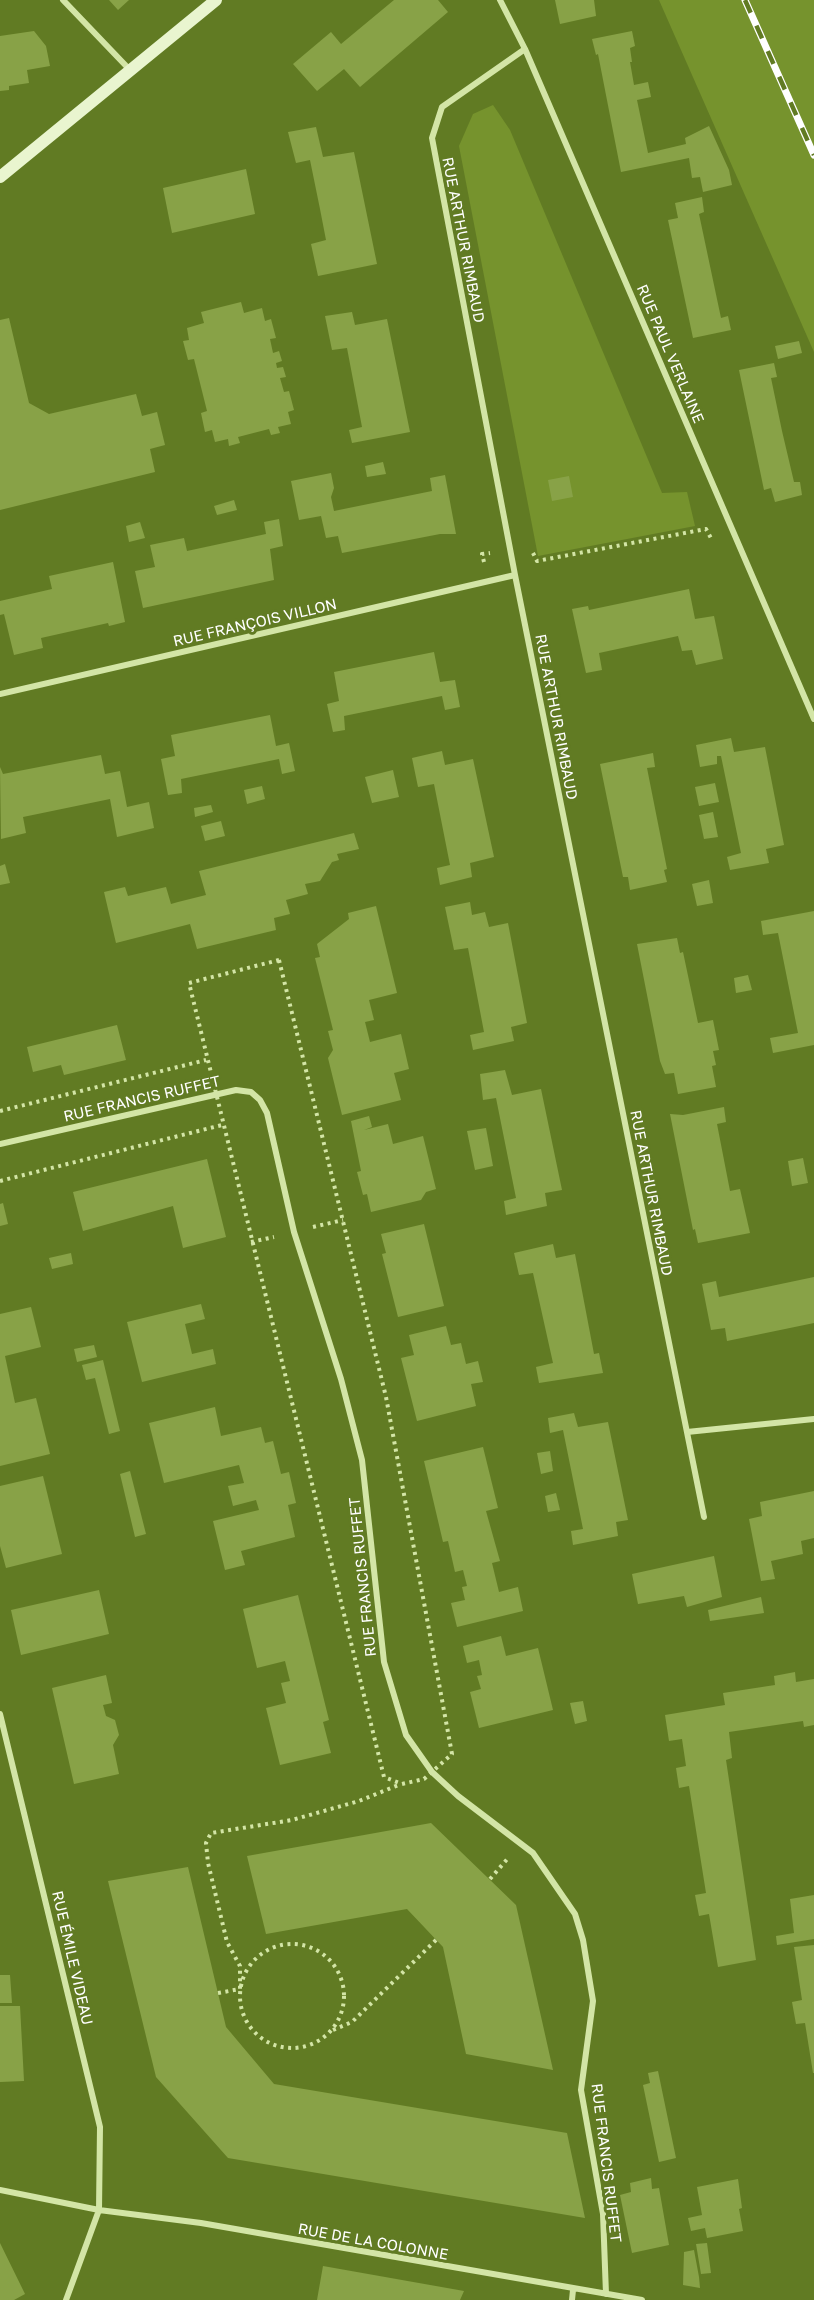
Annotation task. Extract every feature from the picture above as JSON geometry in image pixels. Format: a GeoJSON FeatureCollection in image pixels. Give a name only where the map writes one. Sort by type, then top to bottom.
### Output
{"type":"FeatureCollection","features":[{"type":"Feature","properties":{"kind":"street"},"geometry":{"type":"LineString","coordinates":[[63,0],[131,70]]}},
{"type":"Feature","properties":{"kind":"street"},"geometry":{"type":"LineString","coordinates":[[0,177],[216,0]]}},
{"type":"Feature","properties":{"kind":"street","name":"RUE PAUL VERLAINE"},"geometry":{"type":"LineString","coordinates":[[500,0],[525,49],[814,719]]}},
{"type":"Feature","properties":{"kind":"street","name":"RUE ARTHUR RIMBAUD"},"geometry":{"type":"LineString","coordinates":[[525,49],[442,106],[432,138],[510,549],[704,1516]]}},
{"type":"Feature","properties":{"kind":"street","name":"RUE FRANÇOIS VILLON"},"geometry":{"type":"LineString","coordinates":[[0,694],[515,574]]}},
{"type":"Feature","properties":{"kind":"street","name":"RUE FRANCIS RUFFET"},"geometry":{"type":"LineString","coordinates":[[0,1144],[215,1093],[250,1092],[260,1100],[267,1113],[294,1232],[341,1379],[362,1460],[384,1662],[406,1735],[432,1772],[458,1796],[533,1853],[575,1914],[587,1955],[593,2001],[581,2090],[603,2214],[606,2294]]}},
{"type":"Feature","properties":{"kind":"street"},"geometry":{"type":"LineString","coordinates":[[687,1432],[814,1419]]}},
{"type":"Feature","properties":{"kind":"street","name":"RUE ÉMILE VIDEAU"},"geometry":{"type":"LineString","coordinates":[[0,1714],[100,2127],[99,2210],[66,2300]]}},
{"type":"Feature","properties":{"kind":"street","name":"RUE DE LA COLONNE"},"geometry":{"type":"LineString","coordinates":[[0,2190],[99,2210],[201,2223],[573,2290],[642,2300]]}},
{"type":"Feature","properties":{"kind":"street"},"geometry":{"type":"LineString","coordinates":[[572,2300],[573,2290]]}},
{"type":"Feature","properties":{"kind":"path"},"geometry":{"type":"LineString","coordinates":[[488,581],[482,554],[528,544],[537,561],[706,529],[713,543],[734,533]]}},
{"type":"Feature","properties":{"kind":"path"},"geometry":{"type":"LineString","coordinates":[[0,1111],[206,1060]]}},
{"type":"Feature","properties":{"kind":"path"},"geometry":{"type":"LineString","coordinates":[[0,1181],[222,1125]]}},
{"type":"Feature","properties":{"kind":"path"},"geometry":{"type":"LineString","coordinates":[[402,1784],[358,1801],[292,1820],[211,1833],[206,1844],[208,1863],[227,1942],[240,1966],[240,2006],[246,2022],[256,2035],[271,2044],[287,2049],[303,2048],[319,2042],[332,2031],[352,2022],[436,1940]]}},
{"type":"Feature","properties":{"kind":"path"},"geometry":{"type":"LineString","coordinates":[[490,1879],[521,1843]]}},
{"type":"Feature","properties":{"kind":"path"},"geometry":{"type":"LineString","coordinates":[[240,1989],[246,1972],[256,1958],[280,1946],[306,1946],[329,1960],[343,1982],[345,2000],[341,2016],[332,2031]]}},
{"type":"Feature","properties":{"kind":"path"},"geometry":{"type":"LineString","coordinates":[[218,1993],[240,1989]]}},
{"type":"Feature","properties":{"kind":"green space"},"geometry":{"type":"Polygon","coordinates":[[[659,0],[814,0],[814,352],[659,0]]]}},
{"type":"Feature","properties":{"kind":"green space"},"geometry":{"type":"Polygon","coordinates":[[[493,105],[510,130],[662,493],[687,492],[695,526],[538,556],[459,146],[473,114],[493,105]]]}},
{"type":"Feature","properties":{"kind":"building"},"geometry":{"type":"Polygon","coordinates":[[[109,0],[129,0],[118,10],[109,0]]]}},
{"type":"Feature","properties":{"kind":"building"},"geometry":{"type":"Polygon","coordinates":[[[394,0],[438,0],[448,12],[360,87],[344,69],[317,91],[293,64],[331,32],[341,44],[394,0]]]}},
{"type":"Feature","properties":{"kind":"building"},"geometry":{"type":"Polygon","coordinates":[[[555,0],[594,0],[596,16],[560,24],[555,0]]]}},
{"type":"Feature","properties":{"kind":"building"},"geometry":{"type":"Polygon","coordinates":[[[34,31],[46,46],[50,66],[27,70],[29,83],[9,86],[9,90],[0,91],[0,36],[34,31]]]}},
{"type":"Feature","properties":{"kind":"building"},"geometry":{"type":"Polygon","coordinates":[[[632,31],[635,46],[630,48],[632,62],[630,62],[634,85],[648,82],[651,97],[637,100],[648,153],[686,144],[685,138],[709,126],[729,170],[732,185],[703,192],[700,177],[692,178],[689,158],[621,172],[598,54],[596,55],[592,39],[632,31]]]}},
{"type":"Feature","properties":{"kind":"building"},"geometry":{"type":"Polygon","coordinates":[[[316,127],[323,157],[354,152],[377,264],[318,276],[311,244],[326,240],[310,160],[296,163],[288,132],[316,127]]]}},
{"type":"Feature","properties":{"kind":"building"},"geometry":{"type":"Polygon","coordinates":[[[246,169],[255,214],[172,233],[163,188],[246,169]]]}},
{"type":"Feature","properties":{"kind":"building"},"geometry":{"type":"Polygon","coordinates":[[[702,197],[704,212],[699,214],[721,318],[728,316],[731,330],[693,338],[668,220],[678,218],[675,203],[702,197]]]}},
{"type":"Feature","properties":{"kind":"building"},"geometry":{"type":"Polygon","coordinates":[[[241,302],[244,313],[262,308],[265,321],[271,319],[276,338],[270,339],[273,353],[279,351],[282,361],[276,363],[277,368],[283,367],[286,377],[280,378],[284,392],[289,391],[294,410],[288,412],[291,424],[278,427],[280,433],[271,435],[269,429],[238,437],[240,443],[229,446],[228,439],[215,442],[212,430],[205,432],[201,413],[207,411],[194,359],[188,360],[183,341],[189,340],[187,328],[204,323],[201,312],[241,302]]]}},
{"type":"Feature","properties":{"kind":"building"},"geometry":{"type":"Polygon","coordinates":[[[352,312],[355,325],[387,319],[410,432],[352,443],[349,430],[362,427],[347,348],[332,350],[325,316],[352,312]]]}},
{"type":"Feature","properties":{"kind":"building"},"geometry":{"type":"Polygon","coordinates":[[[9,318],[29,403],[49,414],[136,394],[142,416],[157,412],[165,445],[150,449],[155,472],[0,510],[0,320],[9,318]]]}},
{"type":"Feature","properties":{"kind":"building"},"geometry":{"type":"Polygon","coordinates":[[[799,341],[802,353],[778,359],[775,346],[799,341]]]}},
{"type":"Feature","properties":{"kind":"building"},"geometry":{"type":"Polygon","coordinates":[[[774,363],[777,377],[771,378],[782,431],[794,482],[800,482],[802,495],[775,502],[771,488],[764,490],[739,370],[774,363]]]}},
{"type":"Feature","properties":{"kind":"building"},"geometry":{"type":"Polygon","coordinates":[[[383,462],[386,474],[367,477],[365,466],[383,462]]]}},
{"type":"Feature","properties":{"kind":"building"},"geometry":{"type":"Polygon","coordinates":[[[331,473],[334,488],[331,497],[334,511],[432,491],[430,478],[445,475],[456,534],[440,534],[342,553],[338,536],[326,538],[321,516],[299,520],[291,481],[331,473]]]}},
{"type":"Feature","properties":{"kind":"building"},"geometry":{"type":"Polygon","coordinates":[[[569,476],[573,497],[552,501],[548,480],[569,476]]]}},
{"type":"Feature","properties":{"kind":"building"},"geometry":{"type":"Polygon","coordinates":[[[234,500],[237,510],[217,515],[214,506],[234,500]]]}},
{"type":"Feature","properties":{"kind":"building"},"geometry":{"type":"Polygon","coordinates":[[[279,519],[283,546],[270,549],[274,580],[143,608],[135,571],[155,567],[150,545],[184,538],[187,551],[266,534],[264,522],[279,519]]]}},
{"type":"Feature","properties":{"kind":"building"},"geometry":{"type":"Polygon","coordinates":[[[140,522],[145,538],[129,542],[126,526],[140,522]]]}},
{"type":"Feature","properties":{"kind":"building"},"geometry":{"type":"Polygon","coordinates":[[[113,562],[125,622],[109,626],[108,623],[41,638],[43,648],[14,655],[4,614],[0,615],[0,601],[52,589],[49,576],[113,562]]]}},
{"type":"Feature","properties":{"kind":"building"},"geometry":{"type":"Polygon","coordinates":[[[689,589],[695,619],[714,616],[723,659],[696,665],[692,650],[682,651],[678,636],[599,653],[602,670],[586,673],[572,609],[588,606],[589,610],[689,589]]]}},
{"type":"Feature","properties":{"kind":"building"},"geometry":{"type":"Polygon","coordinates":[[[434,652],[440,682],[455,680],[460,707],[445,710],[442,696],[344,716],[345,730],[333,732],[327,704],[339,701],[334,672],[434,652]]]}},
{"type":"Feature","properties":{"kind":"building"},"geometry":{"type":"Polygon","coordinates":[[[270,715],[276,746],[289,743],[295,771],[282,774],[279,759],[181,779],[182,793],[168,795],[161,759],[175,756],[171,735],[270,715]]]}},
{"type":"Feature","properties":{"kind":"building"},"geometry":{"type":"Polygon","coordinates":[[[731,738],[734,752],[765,747],[784,845],[766,849],[769,863],[730,870],[727,857],[741,853],[721,756],[717,756],[717,764],[700,767],[696,745],[731,738]]]}},
{"type":"Feature","properties":{"kind":"building"},"geometry":{"type":"Polygon","coordinates":[[[442,751],[445,765],[473,759],[494,857],[470,863],[472,877],[440,885],[437,868],[450,865],[434,784],[418,787],[412,758],[442,751]]]}},
{"type":"Feature","properties":{"kind":"building"},"geometry":{"type":"Polygon","coordinates":[[[653,753],[655,767],[647,768],[667,869],[664,870],[667,882],[630,890],[628,877],[623,877],[600,764],[653,753]]]}},
{"type":"Feature","properties":{"kind":"building"},"geometry":{"type":"Polygon","coordinates":[[[101,755],[105,774],[120,771],[127,807],[149,802],[154,828],[117,837],[110,799],[23,817],[26,833],[1,839],[0,767],[3,774],[101,755]]]}},
{"type":"Feature","properties":{"kind":"building"},"geometry":{"type":"Polygon","coordinates":[[[393,770],[399,797],[372,803],[365,777],[393,770]]]}},
{"type":"Feature","properties":{"kind":"building"},"geometry":{"type":"Polygon","coordinates":[[[715,783],[719,802],[699,806],[695,787],[715,783]]]}},
{"type":"Feature","properties":{"kind":"building"},"geometry":{"type":"Polygon","coordinates":[[[262,786],[265,799],[247,804],[244,790],[262,786]]]}},
{"type":"Feature","properties":{"kind":"building"},"geometry":{"type":"Polygon","coordinates":[[[211,805],[213,812],[195,817],[194,808],[211,805]]]}},
{"type":"Feature","properties":{"kind":"building"},"geometry":{"type":"Polygon","coordinates":[[[713,812],[718,837],[704,839],[699,815],[713,812]]]}},
{"type":"Feature","properties":{"kind":"building"},"geometry":{"type":"Polygon","coordinates":[[[221,821],[225,836],[205,841],[201,826],[221,821]]]}},
{"type":"Feature","properties":{"kind":"building"},"geometry":{"type":"Polygon","coordinates":[[[354,833],[359,849],[337,854],[339,860],[332,862],[320,881],[305,884],[308,894],[286,900],[290,914],[274,918],[276,930],[197,949],[190,924],[116,943],[104,892],[125,887],[128,896],[166,887],[171,904],[206,895],[199,871],[354,833]]]}},
{"type":"Feature","properties":{"kind":"building"},"geometry":{"type":"Polygon","coordinates":[[[5,864],[10,883],[0,885],[0,866],[5,864]]]}},
{"type":"Feature","properties":{"kind":"building"},"geometry":{"type":"Polygon","coordinates":[[[709,880],[713,903],[697,906],[692,884],[709,880]]]}},
{"type":"Feature","properties":{"kind":"building"},"geometry":{"type":"Polygon","coordinates":[[[470,902],[472,915],[485,912],[489,927],[508,923],[527,1023],[511,1027],[514,1041],[473,1050],[470,1035],[484,1032],[468,948],[454,950],[445,907],[470,902]]]}},
{"type":"Feature","properties":{"kind":"building"},"geometry":{"type":"Polygon","coordinates":[[[376,906],[397,993],[369,1000],[374,1020],[365,1022],[370,1042],[401,1034],[409,1069],[394,1073],[401,1100],[342,1115],[328,1058],[333,1050],[328,1031],[333,1030],[315,958],[320,957],[317,944],[349,919],[348,913],[376,906]]]}},
{"type":"Feature","properties":{"kind":"building"},"geometry":{"type":"Polygon","coordinates":[[[814,911],[814,1045],[773,1053],[770,1038],[798,1033],[778,933],[763,935],[761,921],[814,911]]]}},
{"type":"Feature","properties":{"kind":"building"},"geometry":{"type":"Polygon","coordinates":[[[677,938],[680,953],[683,952],[698,1023],[713,1020],[719,1050],[713,1051],[716,1065],[712,1066],[716,1087],[678,1094],[674,1073],[665,1074],[660,1061],[637,944],[677,938]]]}},
{"type":"Feature","properties":{"kind":"building"},"geometry":{"type":"Polygon","coordinates":[[[748,975],[752,990],[736,993],[734,978],[748,975]]]}},
{"type":"Feature","properties":{"kind":"building"},"geometry":{"type":"Polygon","coordinates":[[[117,1025],[126,1060],[64,1075],[61,1065],[33,1072],[27,1047],[117,1025]]]}},
{"type":"Feature","properties":{"kind":"building"},"geometry":{"type":"Polygon","coordinates":[[[505,1070],[512,1095],[541,1089],[562,1190],[545,1193],[547,1206],[506,1215],[504,1201],[516,1198],[496,1098],[483,1100],[480,1074],[505,1070]]]}},
{"type":"Feature","properties":{"kind":"building"},"geometry":{"type":"Polygon","coordinates":[[[724,1107],[726,1122],[717,1124],[730,1191],[740,1189],[750,1233],[698,1243],[695,1229],[693,1230],[670,1114],[683,1115],[724,1107]]]}},
{"type":"Feature","properties":{"kind":"building"},"geometry":{"type":"Polygon","coordinates":[[[369,1116],[372,1127],[364,1130],[388,1124],[393,1144],[423,1136],[436,1189],[426,1192],[421,1200],[371,1212],[367,1194],[363,1195],[357,1172],[361,1171],[351,1121],[369,1116]]]}},
{"type":"Feature","properties":{"kind":"building"},"geometry":{"type":"Polygon","coordinates":[[[486,1128],[493,1166],[475,1170],[467,1131],[486,1128]]]}},
{"type":"Feature","properties":{"kind":"building"},"geometry":{"type":"Polygon","coordinates":[[[803,1158],[808,1183],[792,1186],[788,1161],[803,1158]]]}},
{"type":"Feature","properties":{"kind":"building"},"geometry":{"type":"Polygon","coordinates":[[[207,1159],[226,1237],[183,1248],[173,1206],[83,1231],[73,1192],[207,1159]]]}},
{"type":"Feature","properties":{"kind":"building"},"geometry":{"type":"Polygon","coordinates":[[[3,1203],[8,1224],[0,1226],[0,1204],[3,1203]]]}},
{"type":"Feature","properties":{"kind":"building"},"geometry":{"type":"Polygon","coordinates":[[[424,1224],[444,1306],[398,1317],[382,1254],[386,1253],[381,1234],[424,1224]]]}},
{"type":"Feature","properties":{"kind":"building"},"geometry":{"type":"Polygon","coordinates":[[[553,1244],[556,1258],[575,1254],[594,1354],[599,1353],[603,1373],[539,1383],[536,1367],[553,1363],[533,1273],[519,1275],[514,1253],[553,1244]]]}},
{"type":"Feature","properties":{"kind":"building"},"geometry":{"type":"Polygon","coordinates":[[[71,1253],[73,1264],[52,1269],[49,1258],[71,1253]]]}},
{"type":"Feature","properties":{"kind":"building"},"geometry":{"type":"Polygon","coordinates":[[[814,1277],[814,1323],[727,1341],[725,1328],[711,1330],[702,1284],[716,1281],[719,1297],[814,1277]]]}},
{"type":"Feature","properties":{"kind":"building"},"geometry":{"type":"Polygon","coordinates":[[[201,1304],[205,1319],[185,1324],[192,1354],[213,1349],[216,1364],[142,1382],[127,1322],[201,1304]]]}},
{"type":"Feature","properties":{"kind":"building"},"geometry":{"type":"Polygon","coordinates":[[[31,1307],[41,1347],[5,1356],[15,1403],[36,1398],[50,1454],[0,1466],[0,1314],[31,1307]]]}},
{"type":"Feature","properties":{"kind":"building"},"geometry":{"type":"Polygon","coordinates":[[[446,1326],[451,1345],[461,1343],[466,1364],[478,1361],[483,1382],[471,1384],[476,1406],[417,1421],[401,1358],[414,1355],[409,1335],[446,1326]]]}},
{"type":"Feature","properties":{"kind":"building"},"geometry":{"type":"Polygon","coordinates":[[[94,1345],[97,1357],[77,1362],[74,1349],[94,1345]]]}},
{"type":"Feature","properties":{"kind":"building"},"geometry":{"type":"Polygon","coordinates":[[[103,1360],[120,1431],[109,1434],[95,1378],[86,1380],[82,1365],[103,1360]]]}},
{"type":"Feature","properties":{"kind":"building"},"geometry":{"type":"Polygon","coordinates":[[[215,1407],[221,1436],[261,1427],[265,1443],[273,1441],[281,1474],[289,1472],[296,1503],[288,1505],[295,1537],[241,1551],[245,1565],[225,1570],[213,1521],[259,1510],[256,1500],[233,1506],[228,1486],[244,1483],[239,1465],[164,1483],[149,1423],[215,1407]]]}},
{"type":"Feature","properties":{"kind":"building"},"geometry":{"type":"Polygon","coordinates":[[[574,1413],[578,1427],[608,1422],[628,1520],[616,1522],[618,1536],[573,1545],[571,1531],[583,1529],[563,1430],[550,1433],[548,1418],[574,1413]]]}},
{"type":"Feature","properties":{"kind":"building"},"geometry":{"type":"Polygon","coordinates":[[[483,1447],[498,1508],[486,1511],[500,1561],[492,1563],[499,1592],[518,1587],[523,1611],[457,1627],[451,1603],[465,1600],[462,1587],[467,1586],[463,1570],[455,1572],[448,1541],[443,1542],[424,1461],[483,1447]]]}},
{"type":"Feature","properties":{"kind":"building"},"geometry":{"type":"Polygon","coordinates":[[[550,1451],[553,1471],[541,1474],[537,1453],[550,1451]]]}},
{"type":"Feature","properties":{"kind":"building"},"geometry":{"type":"Polygon","coordinates":[[[130,1471],[146,1534],[135,1537],[120,1474],[130,1471]]]}},
{"type":"Feature","properties":{"kind":"building"},"geometry":{"type":"Polygon","coordinates":[[[43,1476],[62,1554],[6,1568],[0,1546],[0,1486],[43,1476]]]}},
{"type":"Feature","properties":{"kind":"building"},"geometry":{"type":"Polygon","coordinates":[[[814,1491],[814,1538],[801,1541],[803,1554],[771,1561],[775,1579],[761,1581],[749,1519],[762,1516],[760,1502],[814,1491]]]}},
{"type":"Feature","properties":{"kind":"building"},"geometry":{"type":"Polygon","coordinates":[[[556,1493],[560,1510],[548,1512],[545,1496],[556,1493]]]}},
{"type":"Feature","properties":{"kind":"building"},"geometry":{"type":"Polygon","coordinates":[[[714,1556],[722,1597],[687,1607],[684,1596],[638,1604],[632,1574],[714,1556]]]}},
{"type":"Feature","properties":{"kind":"building"},"geometry":{"type":"Polygon","coordinates":[[[99,1590],[109,1634],[21,1655],[11,1610],[99,1590]]]}},
{"type":"Feature","properties":{"kind":"building"},"geometry":{"type":"Polygon","coordinates":[[[298,1595],[329,1720],[323,1722],[331,1753],[280,1765],[266,1708],[286,1703],[281,1683],[290,1681],[285,1661],[257,1668],[243,1609],[298,1595]]]}},
{"type":"Feature","properties":{"kind":"building"},"geometry":{"type":"Polygon","coordinates":[[[761,1597],[764,1613],[710,1621],[708,1610],[761,1597]]]}},
{"type":"Feature","properties":{"kind":"building"},"geometry":{"type":"Polygon","coordinates":[[[501,1636],[506,1656],[538,1648],[553,1710],[479,1728],[470,1692],[481,1689],[477,1676],[482,1675],[479,1660],[467,1663],[463,1646],[501,1636]]]}},
{"type":"Feature","properties":{"kind":"building"},"geometry":{"type":"Polygon","coordinates":[[[795,1672],[796,1682],[814,1679],[814,1725],[804,1727],[803,1721],[729,1732],[732,1758],[726,1760],[756,1960],[718,1967],[709,1914],[699,1916],[695,1895],[706,1893],[689,1786],[679,1788],[676,1768],[686,1766],[682,1739],[669,1741],[665,1715],[725,1705],[723,1693],[775,1685],[774,1676],[795,1672]]]}},
{"type":"Feature","properties":{"kind":"building"},"geometry":{"type":"Polygon","coordinates":[[[106,1675],[112,1703],[103,1705],[106,1716],[115,1720],[119,1735],[113,1745],[119,1774],[74,1784],[52,1688],[106,1675]]]}},
{"type":"Feature","properties":{"kind":"building"},"geometry":{"type":"Polygon","coordinates":[[[583,1701],[587,1721],[575,1724],[570,1703],[583,1701]]]}},
{"type":"Feature","properties":{"kind":"building"},"geometry":{"type":"Polygon","coordinates":[[[431,1823],[516,1905],[553,2070],[466,2054],[443,1947],[407,1909],[266,1934],[247,1856],[431,1823]]]}},
{"type":"Feature","properties":{"kind":"building"},"geometry":{"type":"Polygon","coordinates":[[[188,1867],[226,2027],[274,2084],[567,2133],[585,2218],[228,2158],[156,2077],[108,1881],[188,1867]]]}},
{"type":"Feature","properties":{"kind":"building"},"geometry":{"type":"Polygon","coordinates":[[[814,1895],[814,1939],[777,1945],[776,1936],[794,1933],[790,1899],[814,1895]]]}},
{"type":"Feature","properties":{"kind":"building"},"geometry":{"type":"Polygon","coordinates":[[[814,1945],[813,2073],[805,2023],[796,2024],[792,2002],[802,2000],[794,1947],[814,1945]]]}},
{"type":"Feature","properties":{"kind":"building"},"geometry":{"type":"Polygon","coordinates":[[[0,1975],[10,1975],[12,2003],[0,2003],[0,1975]]]}},
{"type":"Feature","properties":{"kind":"building"},"geometry":{"type":"Polygon","coordinates":[[[0,2006],[20,2006],[24,2081],[0,2082],[0,2006]]]}},
{"type":"Feature","properties":{"kind":"building"},"geometry":{"type":"Polygon","coordinates":[[[658,2071],[676,2158],[659,2162],[643,2085],[650,2083],[648,2073],[658,2071]]]}},
{"type":"Feature","properties":{"kind":"building"},"geometry":{"type":"Polygon","coordinates":[[[651,2178],[652,2189],[659,2188],[669,2245],[632,2253],[620,2195],[631,2192],[630,2183],[651,2178]]]}},
{"type":"Feature","properties":{"kind":"building"},"geometry":{"type":"Polygon","coordinates":[[[738,2179],[742,2208],[739,2209],[743,2231],[707,2238],[705,2228],[691,2231],[688,2218],[702,2215],[697,2187],[738,2179]]]}},
{"type":"Feature","properties":{"kind":"building"},"geometry":{"type":"Polygon","coordinates":[[[0,2243],[25,2294],[14,2300],[0,2300],[0,2243]]]}},
{"type":"Feature","properties":{"kind":"building"},"geometry":{"type":"Polygon","coordinates":[[[707,2243],[711,2273],[701,2274],[696,2244],[707,2243]]]}},
{"type":"Feature","properties":{"kind":"building"},"geometry":{"type":"Polygon","coordinates":[[[694,2250],[700,2288],[683,2285],[684,2252],[694,2250]]]}},
{"type":"Feature","properties":{"kind":"building"},"geometry":{"type":"Polygon","coordinates":[[[323,2266],[464,2291],[460,2300],[317,2300],[323,2266]]]}},
{"type":"Feature","properties":{"kind":"railway"},"geometry":{"type":"LineString","coordinates":[[745,0],[814,155]]}}]}
